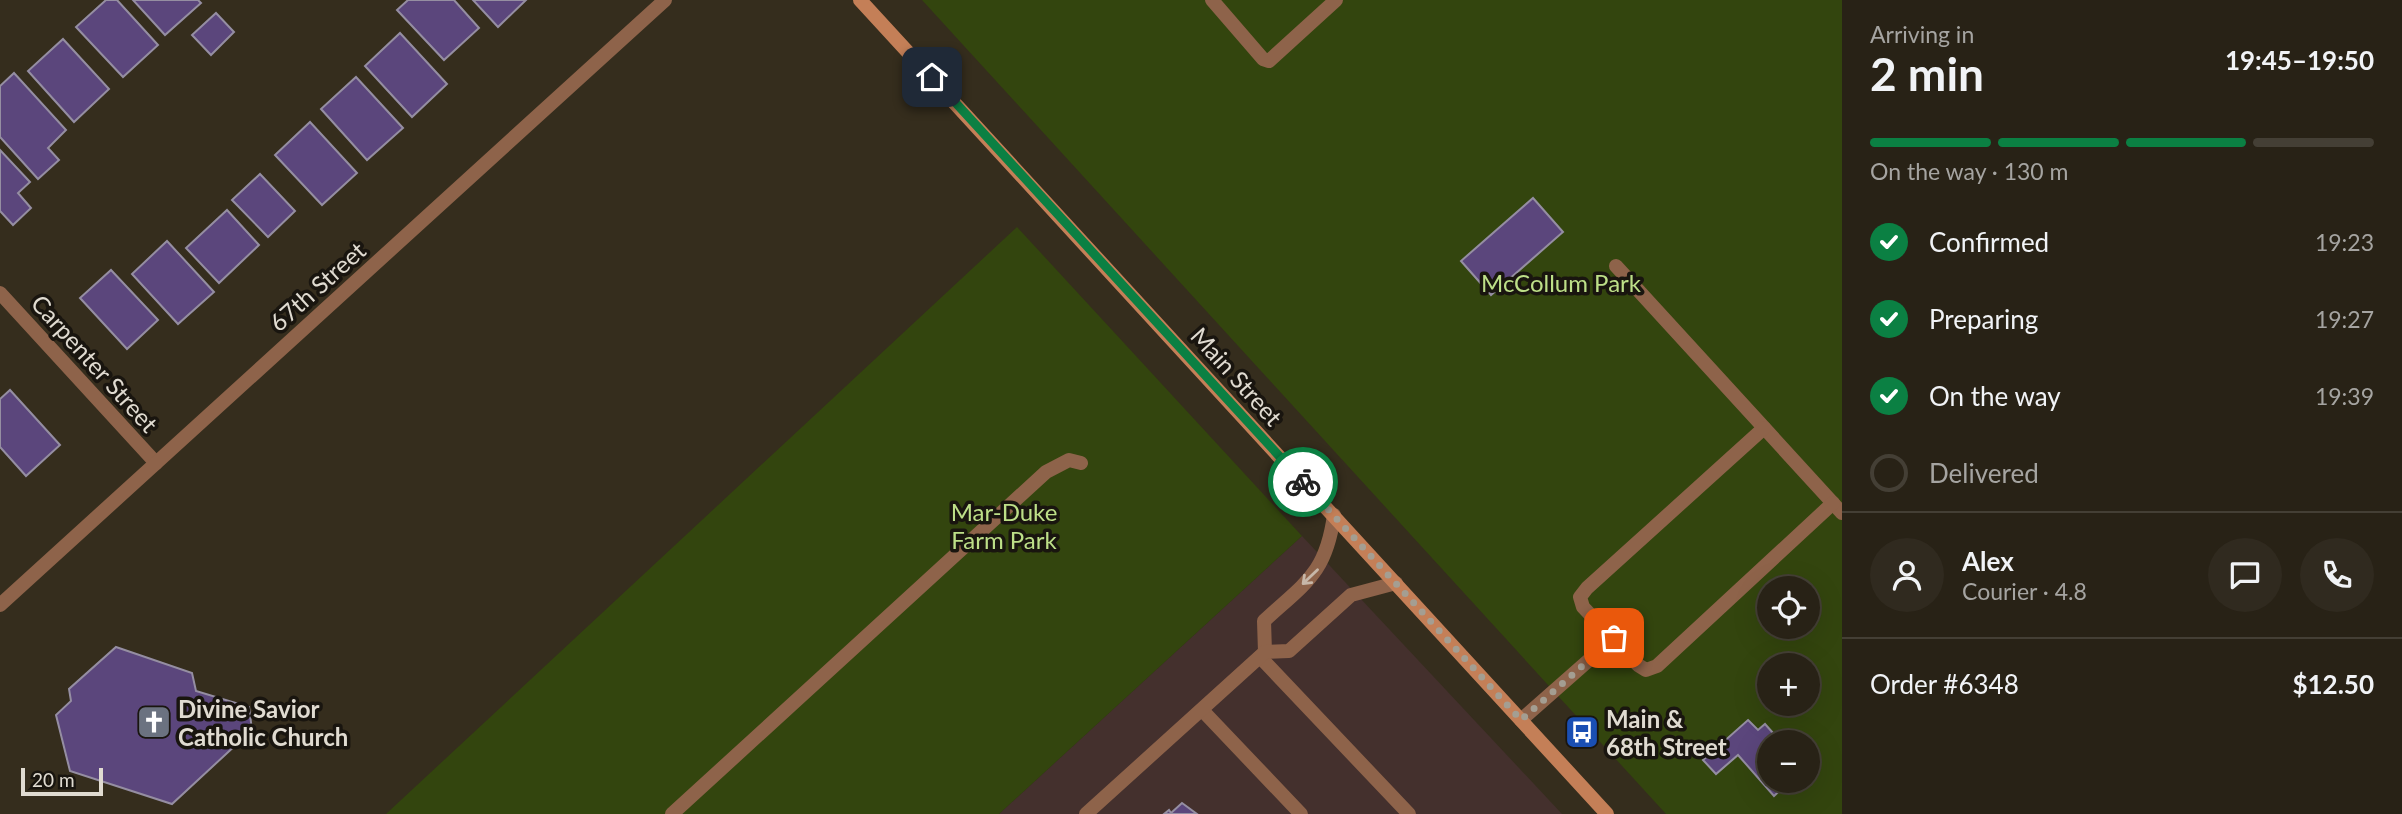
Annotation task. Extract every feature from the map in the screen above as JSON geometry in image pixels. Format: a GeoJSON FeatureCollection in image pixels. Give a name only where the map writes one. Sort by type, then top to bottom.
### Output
{"type":"FeatureCollection","features":[{"type":"Feature","properties":{"kind":"main road","name":"Main Street"},"geometry":{"type":"LineString","coordinates":[[860,0],[1606,814]]}},
{"type":"Feature","properties":{"kind":"street","name":"67th Street"},"geometry":{"type":"LineString","coordinates":[[0,605],[665,0]]}},
{"type":"Feature","properties":{"kind":"street"},"geometry":{"type":"LineString","coordinates":[[1212,0],[1263,59],[1269,61],[1336,0]]}},
{"type":"Feature","properties":{"kind":"street"},"geometry":{"type":"LineString","coordinates":[[1616,266],[1838,508],[1657,666],[1646,670],[1583,607],[1580,597],[1764,428]]}},
{"type":"Feature","properties":{"kind":"street","name":"Carpenter Street"},"geometry":{"type":"LineString","coordinates":[[0,293],[156,463]]}},
{"type":"Feature","properties":{"kind":"street"},"geometry":{"type":"LineString","coordinates":[[672,814],[1046,472],[1069,460],[1081,463]]}},
{"type":"Feature","properties":{"kind":"street"},"geometry":{"type":"LineString","coordinates":[[1334,515],[1330,542],[1319,568],[1264,621],[1263,654],[1409,814]]}},
{"type":"Feature","properties":{"kind":"street"},"geometry":{"type":"LineString","coordinates":[[1086,814],[1263,654],[1289,651],[1351,595],[1396,583]]}},
{"type":"Feature","properties":{"kind":"street"},"geometry":{"type":"LineString","coordinates":[[1521,720],[1614,638]]}},
{"type":"Feature","properties":{"kind":"street"},"geometry":{"type":"LineString","coordinates":[[1203,711],[1301,814]]}},
{"type":"Feature","properties":{"kind":"shaded area"},"geometry":{"type":"Polygon","coordinates":[[[1302,536],[1562,814],[999,814],[1302,536]]]}},
{"type":"Feature","properties":{"kind":"green space","name":"McCollum Park"},"geometry":{"type":"Polygon","coordinates":[[[922,0],[1842,0],[1842,814],[1666,814],[922,0]]]}},
{"type":"Feature","properties":{"kind":"green space","name":"Mar-Duke Farm Park"},"geometry":{"type":"Polygon","coordinates":[[[1017,227],[1302,536],[999,814],[386,814],[1017,227]]]}},
{"type":"Feature","properties":{"kind":"building"},"geometry":{"type":"Polygon","coordinates":[[[106,0],[117,0],[158,45],[123,77],[76,27],[106,0]]]}},
{"type":"Feature","properties":{"kind":"building"},"geometry":{"type":"Polygon","coordinates":[[[133,0],[198,0],[201,3],[165,35],[133,0]]]}},
{"type":"Feature","properties":{"kind":"building"},"geometry":{"type":"Polygon","coordinates":[[[408,0],[454,0],[479,28],[444,60],[397,10],[408,0]]]}},
{"type":"Feature","properties":{"kind":"building"},"geometry":{"type":"Polygon","coordinates":[[[473,0],[526,0],[498,27],[473,0]]]}},
{"type":"Feature","properties":{"kind":"building"},"geometry":{"type":"Polygon","coordinates":[[[216,13],[234,32],[211,55],[192,35],[216,13]]]}},
{"type":"Feature","properties":{"kind":"building"},"geometry":{"type":"Polygon","coordinates":[[[400,33],[447,84],[412,117],[365,66],[400,33]]]}},
{"type":"Feature","properties":{"kind":"building"},"geometry":{"type":"Polygon","coordinates":[[[63,39],[109,89],[74,122],[28,71],[63,39]]]}},
{"type":"Feature","properties":{"kind":"building"},"geometry":{"type":"Polygon","coordinates":[[[14,73],[66,130],[48,148],[59,160],[38,179],[0,137],[0,86],[14,73]]]}},
{"type":"Feature","properties":{"kind":"building"},"geometry":{"type":"Polygon","coordinates":[[[356,77],[403,128],[367,160],[321,109],[356,77]]]}},
{"type":"Feature","properties":{"kind":"building"},"geometry":{"type":"Polygon","coordinates":[[[310,122],[357,173],[322,205],[275,155],[310,122]]]}},
{"type":"Feature","properties":{"kind":"building"},"geometry":{"type":"Polygon","coordinates":[[[0,150],[30,182],[18,193],[31,208],[13,225],[0,211],[0,150]]]}},
{"type":"Feature","properties":{"kind":"building"},"geometry":{"type":"Polygon","coordinates":[[[260,174],[295,211],[268,237],[232,200],[260,174]]]}},
{"type":"Feature","properties":{"kind":"building"},"geometry":{"type":"Polygon","coordinates":[[[1533,198],[1563,232],[1491,295],[1461,261],[1533,198]]]}},
{"type":"Feature","properties":{"kind":"building"},"geometry":{"type":"Polygon","coordinates":[[[227,210],[259,245],[219,283],[186,248],[227,210]]]}},
{"type":"Feature","properties":{"kind":"building"},"geometry":{"type":"Polygon","coordinates":[[[167,241],[214,292],[178,324],[132,274],[167,241]]]}},
{"type":"Feature","properties":{"kind":"building"},"geometry":{"type":"Polygon","coordinates":[[[111,270],[158,320],[127,349],[80,298],[111,270]]]}},
{"type":"Feature","properties":{"kind":"building"},"geometry":{"type":"Polygon","coordinates":[[[10,390],[60,445],[26,476],[0,447],[0,399],[10,390]]]}},
{"type":"Feature","properties":{"kind":"building","name":"Divine Savior Catholic Church"},"geometry":{"type":"Polygon","coordinates":[[[116,647],[192,673],[196,691],[249,707],[252,730],[172,804],[70,771],[56,715],[71,701],[69,689],[116,647]]]}},
{"type":"Feature","properties":{"kind":"building"},"geometry":{"type":"Polygon","coordinates":[[[1748,720],[1758,730],[1757,777],[1738,755],[1716,774],[1703,760],[1748,720]]]}},
{"type":"Feature","properties":{"kind":"building"},"geometry":{"type":"Polygon","coordinates":[[[1765,724],[1770,730],[1758,730],[1765,724]]]}},
{"type":"Feature","properties":{"kind":"building"},"geometry":{"type":"Polygon","coordinates":[[[1182,803],[1197,814],[1164,814],[1169,810],[1171,813],[1182,803]]]}},
{"type":"Feature","properties":{"kind":"way so far"},"geometry":{"type":"LineString","coordinates":[[1303,482],[1521,720],[1614,638]]}},
{"type":"Feature","properties":{"kind":"place","name":"Divine Savior Catholic Church"},"geometry":{"type":"Point","coordinates":[154,722]}},
{"type":"Feature","properties":{"kind":"place","name":"Main & 68th Street"},"geometry":{"type":"Point","coordinates":[1582,732]}},
{"type":"Feature","properties":{"kind":"route"},"geometry":{"type":"LineString","coordinates":[[932,77],[1303,482]]}}]}
